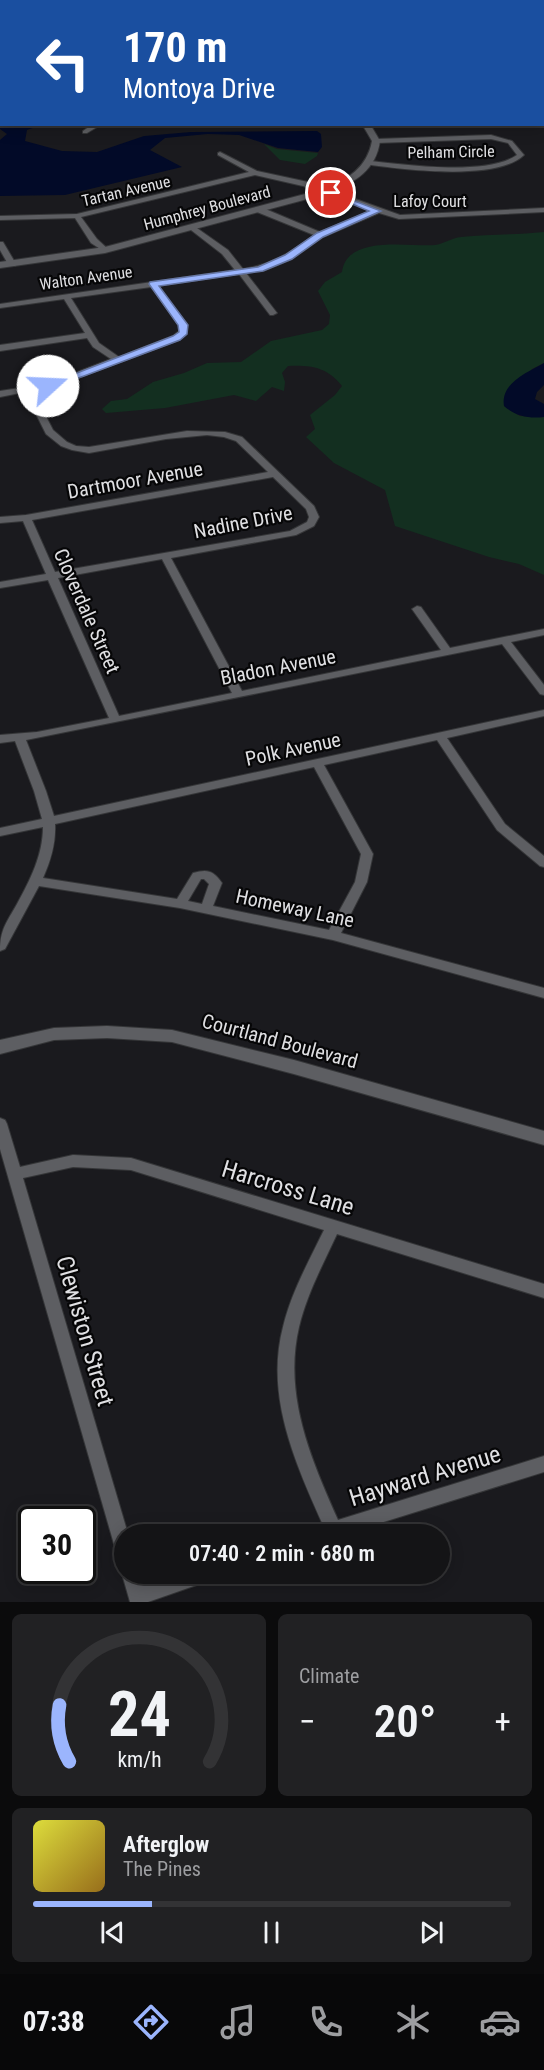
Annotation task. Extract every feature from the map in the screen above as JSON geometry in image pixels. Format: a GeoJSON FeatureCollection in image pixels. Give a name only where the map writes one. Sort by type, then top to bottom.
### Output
{"type":"FeatureCollection","features":[{"type":"Feature","properties":{"kind":"street"},"geometry":{"type":"LineString","coordinates":[[85,132],[96,126]]}},
{"type":"Feature","properties":{"kind":"street"},"geometry":{"type":"LineString","coordinates":[[367,126],[376,141],[371,163]]}},
{"type":"Feature","properties":{"kind":"street","name":"Pelham Circle"},"geometry":{"type":"LineString","coordinates":[[371,163],[414,169],[475,167],[509,164],[521,155],[510,142],[491,137],[376,141]]}},
{"type":"Feature","properties":{"kind":"street","name":"Lafoy Court"},"geometry":{"type":"LineString","coordinates":[[219,154],[255,173],[327,191],[377,211],[399,217],[416,218],[544,210]]}},
{"type":"Feature","properties":{"kind":"street","name":"Humphrey Boulevard"},"geometry":{"type":"LineString","coordinates":[[0,265],[105,250],[260,210],[327,191],[352,179],[371,163]]}},
{"type":"Feature","properties":{"kind":"street","name":"Tartan Avenue"},"geometry":{"type":"LineString","coordinates":[[0,218],[77,216],[255,173]]}},
{"type":"Feature","properties":{"kind":"street"},"geometry":{"type":"LineString","coordinates":[[260,210],[320,235]]}},
{"type":"Feature","properties":{"kind":"street","name":"Walton Avenue"},"geometry":{"type":"LineString","coordinates":[[0,306],[242,274],[275,264],[320,235],[377,211]]}},
{"type":"Feature","properties":{"kind":"street"},"geometry":{"type":"LineString","coordinates":[[77,216],[94,241],[105,250]]}},
{"type":"Feature","properties":{"kind":"street"},"geometry":{"type":"LineString","coordinates":[[194,228],[225,252],[273,313]]}},
{"type":"Feature","properties":{"kind":"street"},"geometry":{"type":"LineString","coordinates":[[0,244],[12,264]]}},
{"type":"Feature","properties":{"kind":"street"},"geometry":{"type":"LineString","coordinates":[[0,394],[48,386],[176,338],[183,332],[183,325],[153,284]]}},
{"type":"Feature","properties":{"kind":"street"},"geometry":{"type":"LineString","coordinates":[[66,296],[89,335],[104,352],[118,360]]}},
{"type":"Feature","properties":{"kind":"street"},"geometry":{"type":"LineString","coordinates":[[0,348],[89,335]]}},
{"type":"Feature","properties":{"kind":"street","name":"Nadine Drive"},"geometry":{"type":"LineString","coordinates":[[0,585],[293,533],[311,524],[314,517],[311,508],[239,440],[228,434],[213,431],[89,450],[62,446],[54,439],[28,390]]}},
{"type":"Feature","properties":{"kind":"street","name":"Dartmoor Avenue"},"geometry":{"type":"LineString","coordinates":[[0,520],[26,518],[275,474]]}},
{"type":"Feature","properties":{"kind":"street","name":"Cloverdale Street"},"geometry":{"type":"LineString","coordinates":[[26,518],[115,719]]}},
{"type":"Feature","properties":{"kind":"street"},"geometry":{"type":"LineString","coordinates":[[165,556],[238,693]]}},
{"type":"Feature","properties":{"kind":"street"},"geometry":{"type":"LineString","coordinates":[[417,609],[447,651]]}},
{"type":"Feature","properties":{"kind":"street","name":"Bladon Avenue"},"geometry":{"type":"LineString","coordinates":[[0,739],[20,739],[238,693],[544,633]]}},
{"type":"Feature","properties":{"kind":"street"},"geometry":{"type":"LineString","coordinates":[[505,640],[544,692]]}},
{"type":"Feature","properties":{"kind":"street","name":"Polk Avenue"},"geometry":{"type":"LineString","coordinates":[[0,832],[441,738],[544,713]]}},
{"type":"Feature","properties":{"kind":"street"},"geometry":{"type":"LineString","coordinates":[[441,738],[501,827],[544,863]]}},
{"type":"Feature","properties":{"kind":"street"},"geometry":{"type":"LineString","coordinates":[[0,946],[34,881],[49,846],[49,821],[20,739]]}},
{"type":"Feature","properties":{"kind":"street"},"geometry":{"type":"LineString","coordinates":[[318,764],[366,854],[361,882],[333,935]]}},
{"type":"Feature","properties":{"kind":"street"},"geometry":{"type":"LineString","coordinates":[[180,904],[197,876],[207,874],[216,883],[206,909]]}},
{"type":"Feature","properties":{"kind":"street","name":"Homeway Lane"},"geometry":{"type":"LineString","coordinates":[[34,881],[180,904],[333,935],[544,993]]}},
{"type":"Feature","properties":{"kind":"street","name":"Courtland Boulevard"},"geometry":{"type":"LineString","coordinates":[[0,1047],[54,1034],[107,1032],[172,1036],[294,1067],[544,1138]]}},
{"type":"Feature","properties":{"kind":"street","name":"Clewiston Street"},"geometry":{"type":"LineString","coordinates":[[0,1124],[116,1524]]}},
{"type":"Feature","properties":{"kind":"street","name":"Harcross Lane"},"geometry":{"type":"LineString","coordinates":[[15,1174],[73,1161],[131,1164],[544,1291]]}},
{"type":"Feature","properties":{"kind":"street"},"geometry":{"type":"LineString","coordinates":[[324,1524],[296,1441],[289,1409],[285,1371],[289,1337],[302,1297],[333,1226]]}},
{"type":"Feature","properties":{"kind":"street","name":"Hayward Avenue"},"geometry":{"type":"LineString","coordinates":[[353,1524],[544,1464]]}},
{"type":"Feature","properties":{"kind":"street"},"geometry":{"type":"LineString","coordinates":[[134,1584],[138,1599],[178,1584]]}},
{"type":"Feature","properties":{"kind":"green space"},"geometry":{"type":"Polygon","coordinates":[[[264,144],[277,149],[318,153],[305,164],[280,160],[264,144]]]}},
{"type":"Feature","properties":{"kind":"green space"},"geometry":{"type":"Polygon","coordinates":[[[544,232],[544,363],[532,369],[504,406],[520,416],[544,417],[544,575],[519,564],[489,557],[395,526],[385,490],[334,463],[306,437],[315,429],[310,415],[335,395],[342,386],[318,368],[288,366],[282,373],[285,382],[284,391],[272,387],[256,401],[234,395],[165,408],[106,413],[102,409],[111,401],[127,399],[153,382],[207,363],[241,362],[271,341],[322,330],[329,324],[330,315],[318,291],[325,282],[342,272],[346,260],[355,252],[367,247],[395,244],[435,245],[461,237],[544,232]]]}},
{"type":"Feature","properties":{"kind":"water"},"geometry":{"type":"Polygon","coordinates":[[[0,126],[38,126],[27,130],[25,141],[62,151],[97,152],[144,136],[191,132],[317,131],[321,134],[322,147],[318,152],[278,148],[239,135],[208,134],[165,138],[150,150],[182,167],[65,195],[0,196],[0,140],[7,134],[0,129],[0,126]]]}},
{"type":"Feature","properties":{"kind":"water"},"geometry":{"type":"Polygon","coordinates":[[[544,363],[544,385],[537,392],[535,399],[544,404],[544,417],[522,416],[504,406],[506,391],[516,379],[544,363]]]}},
{"type":"Feature","properties":{"kind":"route"},"geometry":{"type":"LineString","coordinates":[[48,386],[176,338],[183,332],[183,325],[153,284],[242,274],[260,269],[288,257],[320,235],[377,211],[331,193]]}}]}
